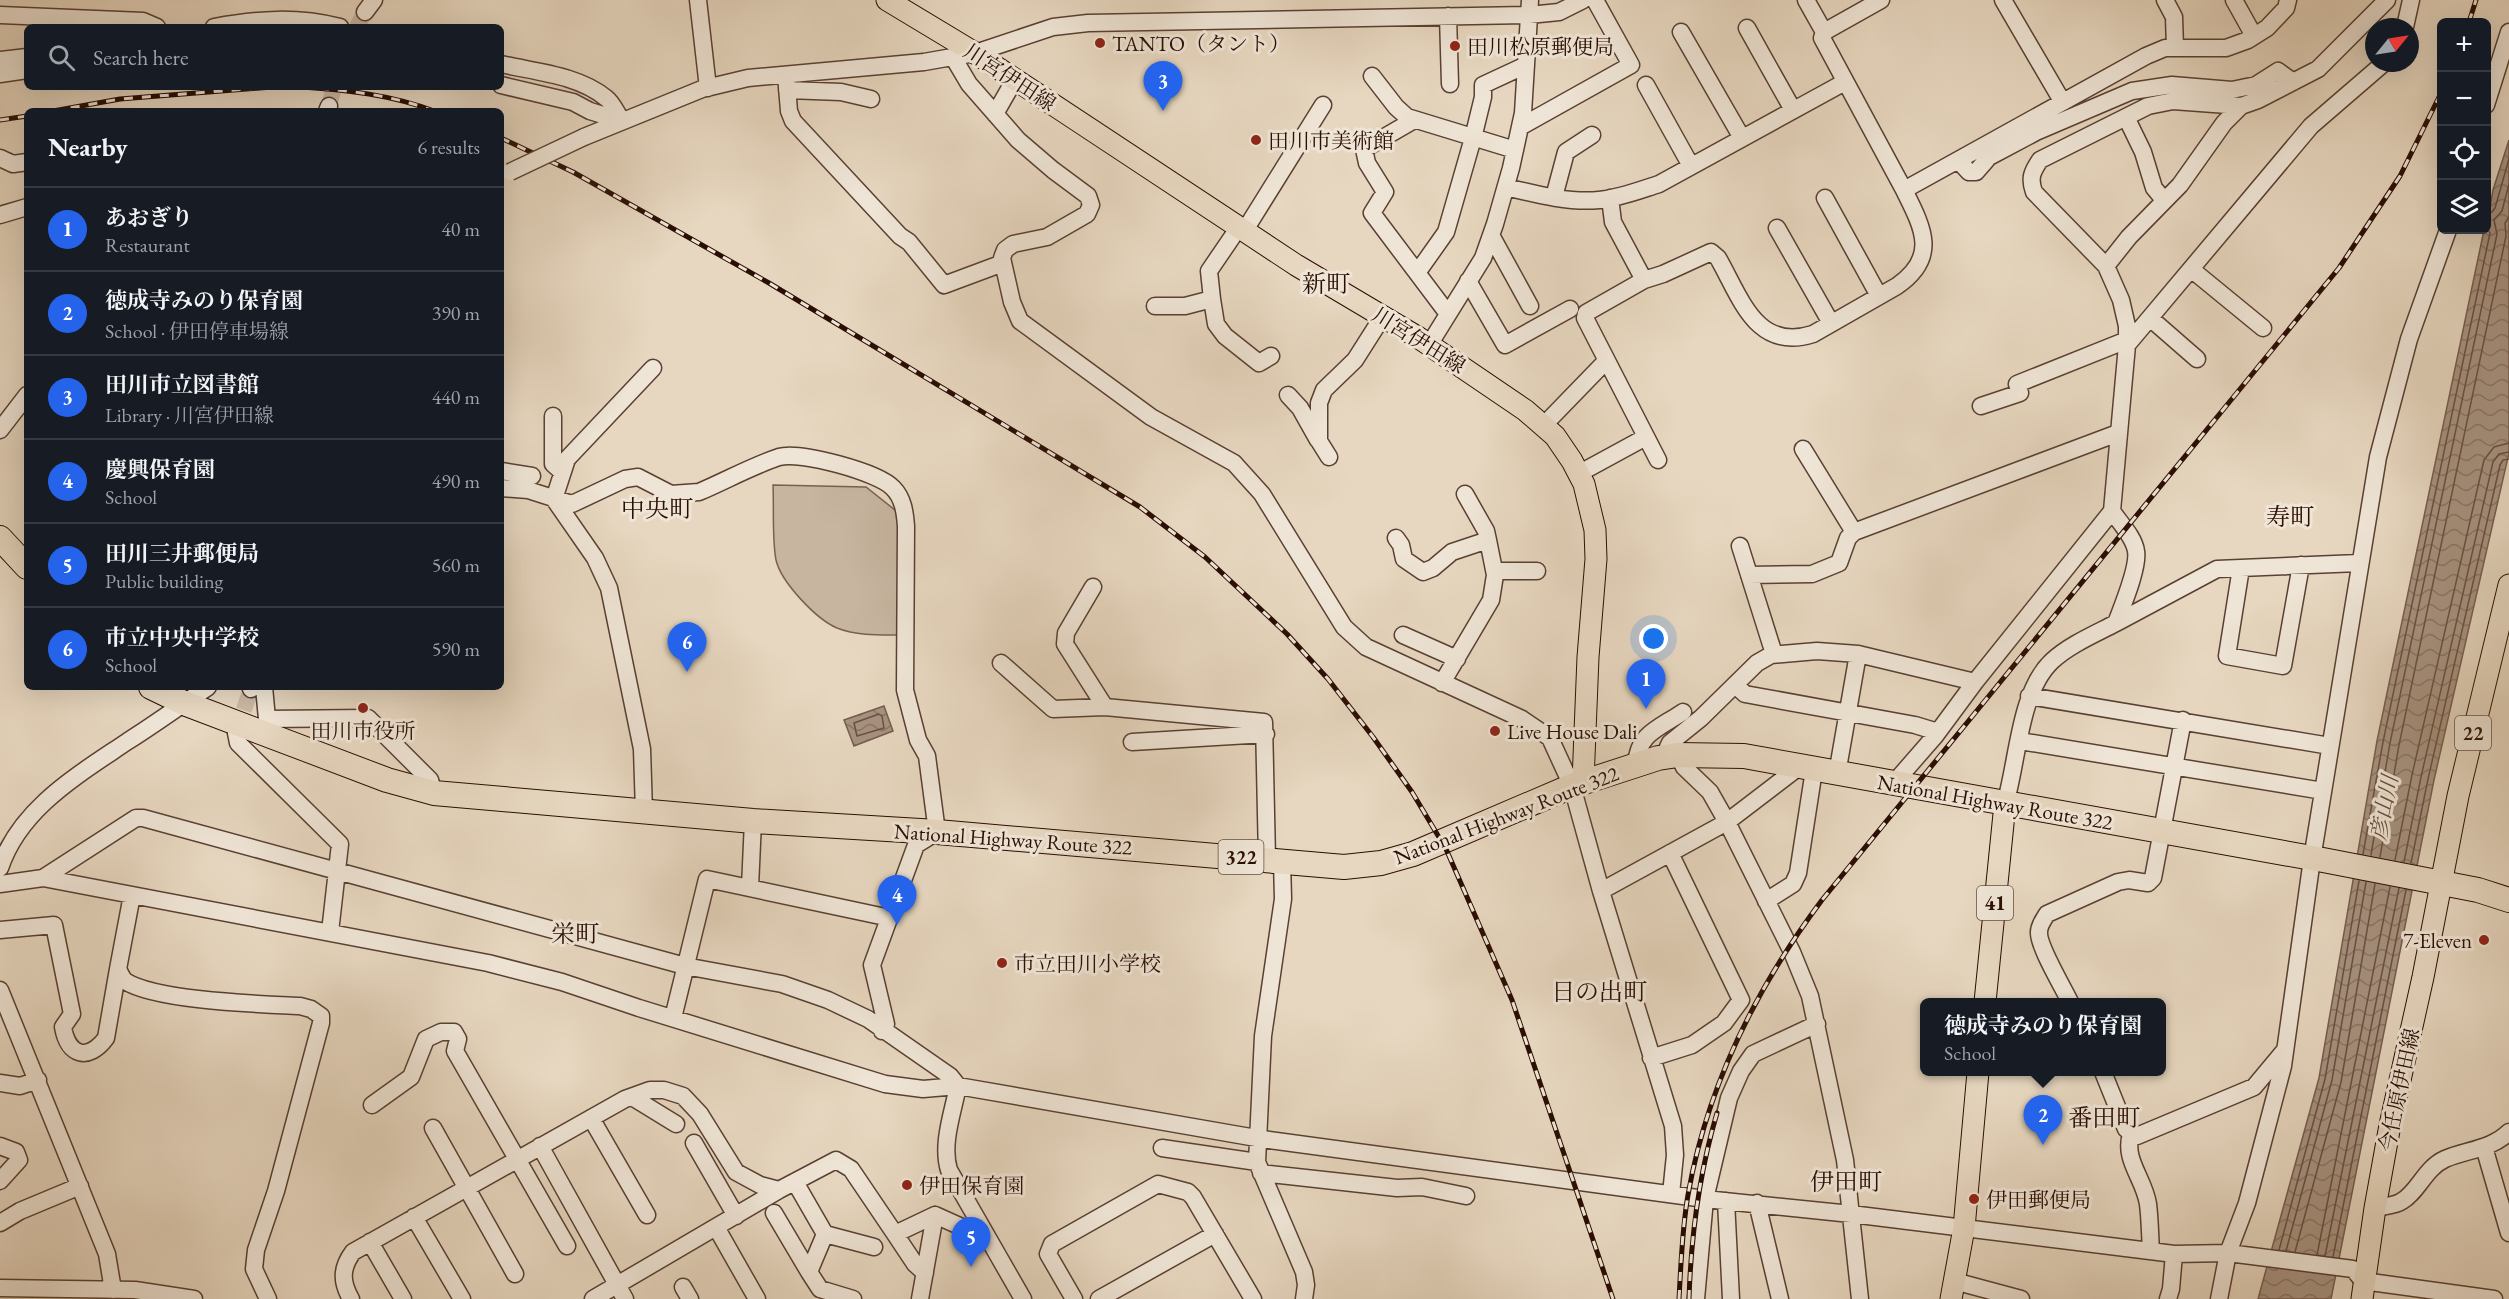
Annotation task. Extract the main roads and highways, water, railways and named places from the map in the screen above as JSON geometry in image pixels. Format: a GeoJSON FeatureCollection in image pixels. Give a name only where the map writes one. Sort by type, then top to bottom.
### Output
{"type":"FeatureCollection","features":[{"type":"Feature","properties":{"kind":"highway"},"geometry":{"type":"LineString","coordinates":[[12,546],[24,563]]}},
{"type":"Feature","properties":{"kind":"highway","name":"National Highway Route 322"},"geometry":{"type":"LineString","coordinates":[[158,690],[184,703],[265,726],[387,780],[434,793],[644,812],[937,832],[1344,867],[1382,863],[1413,854],[1577,784],[1636,765],[1673,756],[1744,756],[2478,890],[2509,900]]}},
{"type":"Feature","properties":{"kind":"main road","name":"川宮伊田線"},"geometry":{"type":"LineString","coordinates":[[887,0],[975,53],[1242,229],[1429,345],[1508,398],[1555,436],[1584,484],[1595,530],[1596,559],[1577,784]]}},
{"type":"Feature","properties":{"kind":"main road","name":"22"},"geometry":{"type":"LineString","coordinates":[[2434,882],[2458,796],[2509,585]]}},
{"type":"Feature","properties":{"kind":"main road","name":"41"},"geometry":{"type":"LineString","coordinates":[[1985,998],[2005,804]]}},
{"type":"Feature","properties":{"kind":"main road","name":"今任原伊田線"},"geometry":{"type":"LineString","coordinates":[[2359,1283],[2434,882]]}},
{"type":"Feature","properties":{"kind":"main road"},"geometry":{"type":"LineString","coordinates":[[1952,1290],[1964,1228],[1978,1076]]}},
{"type":"Feature","properties":{"kind":"water","name":"彦山川"},"geometry":{"type":"Polygon","coordinates":[[[2509,140],[2509,453],[2434,780],[2331,1299],[2258,1299],[2319,1078],[2377,741],[2483,234],[2491,234],[2493,190],[2509,140]]]}},
{"type":"Feature","properties":{"kind":"water"},"geometry":{"type":"Polygon","coordinates":[[[884,706],[893,731],[854,746],[844,720],[884,706]]]}},
{"type":"Feature","properties":{"kind":"tunnel"},"geometry":{"type":"LineString","coordinates":[[359,24],[365,12]]}},
{"type":"Feature","properties":{"kind":"tunnel"},"geometry":{"type":"LineString","coordinates":[[329,106],[333,90]]}},
{"type":"Feature","properties":{"kind":"tunnel"},"geometry":{"type":"LineString","coordinates":[[236,733],[251,690]]}},
{"type":"Feature","properties":{"kind":"railway"},"geometry":{"type":"LineString","coordinates":[[2470,18],[2476,0]]}},
{"type":"Feature","properties":{"kind":"railway"},"geometry":{"type":"LineString","coordinates":[[70,108],[120,99],[234,90]]}},
{"type":"Feature","properties":{"kind":"railway"},"geometry":{"type":"LineString","coordinates":[[336,90],[369,94],[426,108]]}},
{"type":"Feature","properties":{"kind":"railway"},"geometry":{"type":"LineString","coordinates":[[1679,1299],[1688,1195],[1708,1115],[1737,1040],[1756,1003],[1798,933],[1822,900],[2339,268],[2400,176],[2437,101]]}},
{"type":"Feature","properties":{"kind":"railway"},"geometry":{"type":"LineString","coordinates":[[0,120],[24,116]]}},
{"type":"Feature","properties":{"kind":"railway"},"geometry":{"type":"LineString","coordinates":[[504,139],[573,172],[769,283],[1140,507],[1205,557],[1287,634],[1328,679],[1373,737],[1412,792],[1446,849],[1512,1000],[1613,1299]]}},
{"type":"Feature","properties":{"kind":"railway"},"geometry":{"type":"LineString","coordinates":[[1689,1299],[1697,1205],[1705,1159],[1717,1113]]}},
{"type":"Feature","properties":{"kind":"place","name":"TANTO（タント）"},"geometry":{"type":"Point","coordinates":[1100,43]}},
{"type":"Feature","properties":{"kind":"place","name":"田川松原郵便局"},"geometry":{"type":"Point","coordinates":[1455,46]}},
{"type":"Feature","properties":{"kind":"place","name":"田川市立図書館"},"geometry":{"type":"Point","coordinates":[1163,111]}},
{"type":"Feature","properties":{"kind":"place","name":"田川市美術館"},"geometry":{"type":"Point","coordinates":[1256,140]}},
{"type":"Feature","properties":{"kind":"place","name":"市立中央中学校"},"geometry":{"type":"Point","coordinates":[687,672]}},
{"type":"Feature","properties":{"kind":"place","name":"田川市役所"},"geometry":{"type":"Point","coordinates":[363,708]}},
{"type":"Feature","properties":{"kind":"place","name":"あおぎり"},"geometry":{"type":"Point","coordinates":[1646,709]}},
{"type":"Feature","properties":{"kind":"place","name":"Live House Dali"},"geometry":{"type":"Point","coordinates":[1495,731]}},
{"type":"Feature","properties":{"kind":"place","name":"慶興保育園"},"geometry":{"type":"Point","coordinates":[897,925]}},
{"type":"Feature","properties":{"kind":"place","name":"7-Eleven"},"geometry":{"type":"Point","coordinates":[2484,940]}},
{"type":"Feature","properties":{"kind":"place","name":"市立田川小学校"},"geometry":{"type":"Point","coordinates":[1002,963]}},
{"type":"Feature","properties":{"kind":"place","name":"徳成寺みのり保育園"},"geometry":{"type":"Point","coordinates":[2043,1145]}},
{"type":"Feature","properties":{"kind":"place","name":"伊田保育園"},"geometry":{"type":"Point","coordinates":[907,1185]}},
{"type":"Feature","properties":{"kind":"place","name":"伊田郵便局"},"geometry":{"type":"Point","coordinates":[1974,1199]}},
{"type":"Feature","properties":{"kind":"place","name":"田川三井郵便局"},"geometry":{"type":"Point","coordinates":[971,1267]}},
{"type":"Feature","properties":{"kind":"district","name":"新町"},"geometry":{"type":"Point","coordinates":[1326,283]}},
{"type":"Feature","properties":{"kind":"district","name":"中央町"},"geometry":{"type":"Point","coordinates":[657,508]}},
{"type":"Feature","properties":{"kind":"district","name":"寿町"},"geometry":{"type":"Point","coordinates":[2290,516]}},
{"type":"Feature","properties":{"kind":"district","name":"栄町"},"geometry":{"type":"Point","coordinates":[575,933]}},
{"type":"Feature","properties":{"kind":"district","name":"日の出町"},"geometry":{"type":"Point","coordinates":[1599,991]}},
{"type":"Feature","properties":{"kind":"district","name":"番田町"},"geometry":{"type":"Point","coordinates":[2104,1117]}},
{"type":"Feature","properties":{"kind":"district","name":"伊田町"},"geometry":{"type":"Point","coordinates":[1846,1181]}}]}
